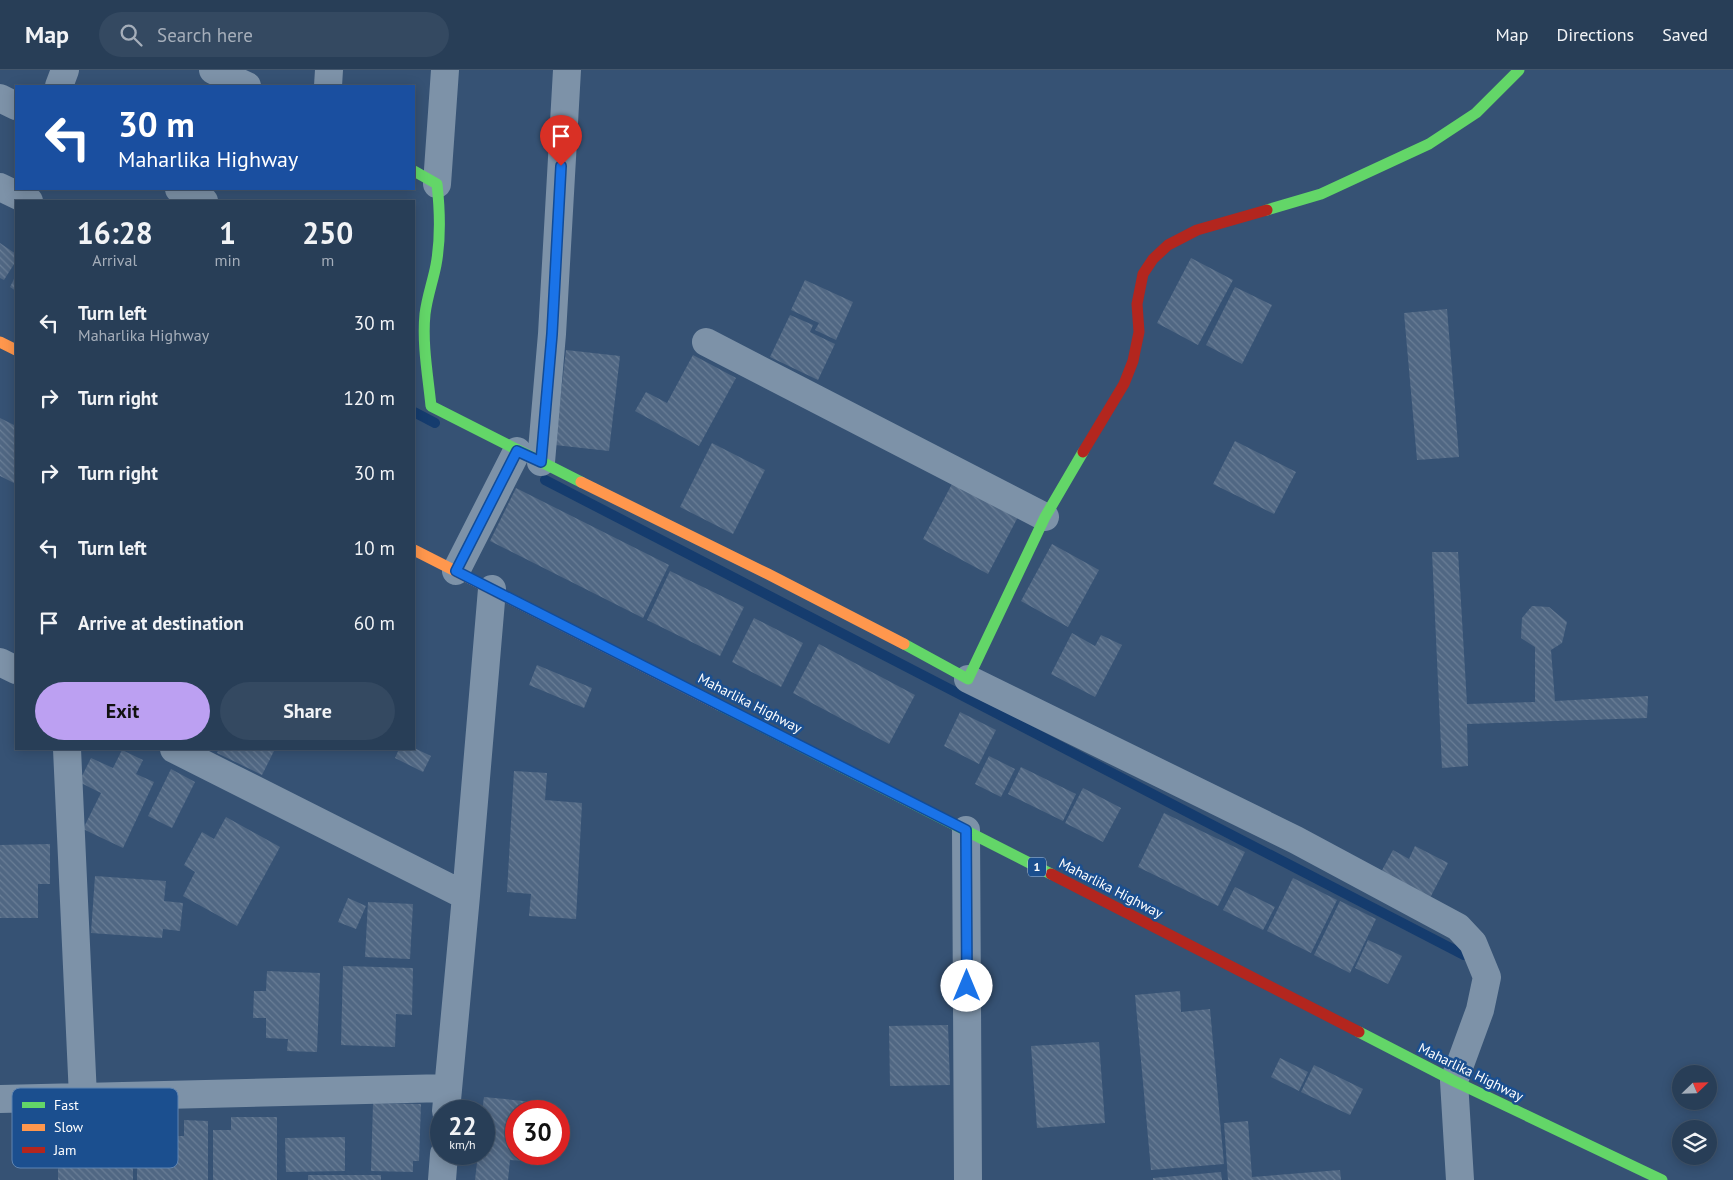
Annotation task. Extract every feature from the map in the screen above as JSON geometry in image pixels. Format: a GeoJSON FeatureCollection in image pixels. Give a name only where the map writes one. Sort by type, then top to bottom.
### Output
{"type":"FeatureCollection","features":[{"type":"Feature","properties":{"kind":"main road"},"geometry":{"type":"LineString","coordinates":[[425,178],[440,205],[441,223],[436,263],[420,311],[425,351],[422,402],[529,457],[790,585],[968,679],[1045,517],[1124,384],[1133,361],[1139,332],[1138,304],[1143,274],[1153,258],[1168,245],[1197,230],[1321,194],[1429,144],[1476,112],[1519,70]]}},
{"type":"Feature","properties":{"kind":"main road"},"geometry":{"type":"LineString","coordinates":[[0,342],[15,350]]}},
{"type":"Feature","properties":{"kind":"main road","name":"Maharlika Highway"},"geometry":{"type":"LineString","coordinates":[[415,550],[966,830],[1454,1081],[1662,1180]]}},
{"type":"Feature","properties":{"kind":"street"},"geometry":{"type":"LineString","coordinates":[[59,85],[65,70]]}},
{"type":"Feature","properties":{"kind":"street"},"geometry":{"type":"LineString","coordinates":[[328,85],[329,70]]}},
{"type":"Feature","properties":{"kind":"street"},"geometry":{"type":"LineString","coordinates":[[425,178],[445,70]]}},
{"type":"Feature","properties":{"kind":"street"},"geometry":{"type":"LineString","coordinates":[[456,571],[529,457],[552,334],[567,70]]}},
{"type":"Feature","properties":{"kind":"street"},"geometry":{"type":"LineString","coordinates":[[0,98],[15,106]]}},
{"type":"Feature","properties":{"kind":"street"},"geometry":{"type":"LineString","coordinates":[[0,187],[26,200]]}},
{"type":"Feature","properties":{"kind":"street"},"geometry":{"type":"LineString","coordinates":[[181,190],[202,200]]}},
{"type":"Feature","properties":{"kind":"street"},"geometry":{"type":"LineString","coordinates":[[706,342],[1045,517]]}},
{"type":"Feature","properties":{"kind":"street"},"geometry":{"type":"LineString","coordinates":[[178,1098],[446,1100],[466,896],[492,589]]}},
{"type":"Feature","properties":{"kind":"street"},"geometry":{"type":"LineString","coordinates":[[0,662],[15,670]]}},
{"type":"Feature","properties":{"kind":"street"},"geometry":{"type":"LineString","coordinates":[[968,679],[1296,840],[1458,927],[1473,943],[1487,977],[1480,1010],[1454,1081],[1460,1180]]}},
{"type":"Feature","properties":{"kind":"street"},"geometry":{"type":"LineString","coordinates":[[68,750],[83,1088]]}},
{"type":"Feature","properties":{"kind":"street"},"geometry":{"type":"LineString","coordinates":[[176,750],[466,896]]}},
{"type":"Feature","properties":{"kind":"street"},"geometry":{"type":"LineString","coordinates":[[966,830],[968,1180]]}},
{"type":"Feature","properties":{"kind":"street"},"geometry":{"type":"LineString","coordinates":[[442,1180],[443,1165]]}},
{"type":"Feature","properties":{"kind":"building"},"geometry":{"type":"Polygon","coordinates":[[[0,243],[15,253],[15,263],[4,280],[0,278],[0,243]]]}},
{"type":"Feature","properties":{"kind":"building"},"geometry":{"type":"Polygon","coordinates":[[[1191,258],[1233,280],[1198,345],[1157,323],[1191,258]]]}},
{"type":"Feature","properties":{"kind":"building"},"geometry":{"type":"Polygon","coordinates":[[[15,277],[15,290],[10,287],[15,277]]]}},
{"type":"Feature","properties":{"kind":"building"},"geometry":{"type":"Polygon","coordinates":[[[805,280],[853,302],[836,340],[815,330],[819,323],[791,310],[805,280]]]}},
{"type":"Feature","properties":{"kind":"building"},"geometry":{"type":"Polygon","coordinates":[[[1235,287],[1272,305],[1242,364],[1206,345],[1235,287]]]}},
{"type":"Feature","properties":{"kind":"building"},"geometry":{"type":"Polygon","coordinates":[[[1447,309],[1459,457],[1417,460],[1404,313],[1447,309]]]}},
{"type":"Feature","properties":{"kind":"building"},"geometry":{"type":"Polygon","coordinates":[[[790,315],[813,325],[810,332],[835,344],[818,380],[770,357],[790,315]]]}},
{"type":"Feature","properties":{"kind":"building"},"geometry":{"type":"Polygon","coordinates":[[[566,350],[620,356],[609,451],[555,445],[566,350]]]}},
{"type":"Feature","properties":{"kind":"building"},"geometry":{"type":"Polygon","coordinates":[[[693,355],[736,378],[699,446],[635,411],[646,392],[667,403],[693,355]]]}},
{"type":"Feature","properties":{"kind":"building"},"geometry":{"type":"Polygon","coordinates":[[[0,418],[15,426],[15,480],[14,483],[0,476],[0,418]]]}},
{"type":"Feature","properties":{"kind":"building"},"geometry":{"type":"Polygon","coordinates":[[[1235,441],[1296,472],[1274,514],[1213,484],[1235,441]]]}},
{"type":"Feature","properties":{"kind":"building"},"geometry":{"type":"Polygon","coordinates":[[[712,443],[765,470],[733,534],[680,507],[712,443]]]}},
{"type":"Feature","properties":{"kind":"building"},"geometry":{"type":"Polygon","coordinates":[[[953,482],[1018,517],[988,574],[923,539],[953,482]]]}},
{"type":"Feature","properties":{"kind":"building"},"geometry":{"type":"Polygon","coordinates":[[[516,488],[669,565],[643,618],[490,541],[516,488]]]}},
{"type":"Feature","properties":{"kind":"building"},"geometry":{"type":"Polygon","coordinates":[[[1052,544],[1099,570],[1068,627],[1021,601],[1052,544]]]}},
{"type":"Feature","properties":{"kind":"building"},"geometry":{"type":"Polygon","coordinates":[[[1432,552],[1458,552],[1467,704],[1535,702],[1535,647],[1521,638],[1522,618],[1532,606],[1549,607],[1567,622],[1562,643],[1551,650],[1555,701],[1648,696],[1647,718],[1467,724],[1468,766],[1442,768],[1432,552]]]}},
{"type":"Feature","properties":{"kind":"building"},"geometry":{"type":"Polygon","coordinates":[[[670,571],[744,607],[720,656],[647,620],[670,571]]]}},
{"type":"Feature","properties":{"kind":"building"},"geometry":{"type":"Polygon","coordinates":[[[754,618],[803,643],[781,687],[732,662],[754,618]]]}},
{"type":"Feature","properties":{"kind":"building"},"geometry":{"type":"Polygon","coordinates":[[[1072,633],[1095,646],[1101,635],[1122,645],[1095,697],[1051,674],[1072,633]]]}},
{"type":"Feature","properties":{"kind":"building"},"geometry":{"type":"Polygon","coordinates":[[[819,644],[915,695],[889,744],[793,693],[819,644]]]}},
{"type":"Feature","properties":{"kind":"building"},"geometry":{"type":"Polygon","coordinates":[[[537,665],[592,688],[584,708],[529,685],[537,665]]]}},
{"type":"Feature","properties":{"kind":"building"},"geometry":{"type":"Polygon","coordinates":[[[960,712],[996,730],[979,764],[944,746],[960,712]]]}},
{"type":"Feature","properties":{"kind":"building"},"geometry":{"type":"Polygon","coordinates":[[[415,748],[431,756],[423,772],[395,758],[399,750],[415,750],[415,748]]]}},
{"type":"Feature","properties":{"kind":"building"},"geometry":{"type":"Polygon","coordinates":[[[122,750],[143,760],[136,774],[154,782],[123,848],[83,829],[101,793],[79,782],[91,758],[113,768],[122,750]]]}},
{"type":"Feature","properties":{"kind":"building"},"geometry":{"type":"Polygon","coordinates":[[[218,750],[274,750],[262,775],[217,753],[218,750]]]}},
{"type":"Feature","properties":{"kind":"building"},"geometry":{"type":"Polygon","coordinates":[[[989,756],[1015,769],[1001,797],[975,784],[989,756]]]}},
{"type":"Feature","properties":{"kind":"building"},"geometry":{"type":"Polygon","coordinates":[[[1021,767],[1076,794],[1063,821],[1008,794],[1021,767]]]}},
{"type":"Feature","properties":{"kind":"building"},"geometry":{"type":"Polygon","coordinates":[[[171,769],[195,782],[172,828],[148,816],[171,769]]]}},
{"type":"Feature","properties":{"kind":"building"},"geometry":{"type":"Polygon","coordinates":[[[514,771],[547,773],[545,800],[582,803],[576,919],[529,916],[531,894],[507,892],[514,771]]]}},
{"type":"Feature","properties":{"kind":"building"},"geometry":{"type":"Polygon","coordinates":[[[1083,788],[1121,808],[1103,842],[1065,823],[1083,788]]]}},
{"type":"Feature","properties":{"kind":"building"},"geometry":{"type":"Polygon","coordinates":[[[1164,813],[1245,852],[1218,906],[1138,867],[1164,813]]]}},
{"type":"Feature","properties":{"kind":"building"},"geometry":{"type":"Polygon","coordinates":[[[226,817],[280,847],[237,926],[183,896],[195,872],[184,865],[202,832],[214,839],[226,817]]]}},
{"type":"Feature","properties":{"kind":"building"},"geometry":{"type":"Polygon","coordinates":[[[50,844],[50,884],[38,884],[38,918],[0,918],[0,845],[50,844]]]}},
{"type":"Feature","properties":{"kind":"building"},"geometry":{"type":"Polygon","coordinates":[[[1415,846],[1448,863],[1430,898],[1381,872],[1393,850],[1409,859],[1415,846]]]}},
{"type":"Feature","properties":{"kind":"building"},"geometry":{"type":"Polygon","coordinates":[[[95,876],[166,881],[164,901],[183,903],[180,931],[163,929],[162,938],[91,933],[95,876]]]}},
{"type":"Feature","properties":{"kind":"building"},"geometry":{"type":"Polygon","coordinates":[[[1293,878],[1337,900],[1311,953],[1267,931],[1293,878]]]}},
{"type":"Feature","properties":{"kind":"building"},"geometry":{"type":"Polygon","coordinates":[[[1235,887],[1275,907],[1263,930],[1223,910],[1235,887]]]}},
{"type":"Feature","properties":{"kind":"building"},"geometry":{"type":"Polygon","coordinates":[[[348,898],[366,906],[356,929],[338,922],[348,898]]]}},
{"type":"Feature","properties":{"kind":"building"},"geometry":{"type":"Polygon","coordinates":[[[1340,901],[1376,919],[1350,973],[1314,955],[1340,901]]]}},
{"type":"Feature","properties":{"kind":"building"},"geometry":{"type":"Polygon","coordinates":[[[368,902],[413,904],[410,959],[365,957],[368,902]]]}},
{"type":"Feature","properties":{"kind":"building"},"geometry":{"type":"Polygon","coordinates":[[[1368,940],[1402,956],[1388,984],[1355,968],[1368,940]]]}},
{"type":"Feature","properties":{"kind":"building"},"geometry":{"type":"Polygon","coordinates":[[[343,966],[413,968],[412,1015],[396,1014],[395,1047],[341,1045],[343,966]]]}},
{"type":"Feature","properties":{"kind":"building"},"geometry":{"type":"Polygon","coordinates":[[[267,971],[320,973],[317,1052],[287,1051],[288,1039],[266,1038],[266,1018],[253,1018],[254,991],[266,991],[267,971]]]}},
{"type":"Feature","properties":{"kind":"building"},"geometry":{"type":"Polygon","coordinates":[[[1180,991],[1181,1012],[1210,1009],[1224,1164],[1151,1170],[1135,995],[1180,991]]]}},
{"type":"Feature","properties":{"kind":"building"},"geometry":{"type":"Polygon","coordinates":[[[948,1025],[950,1085],[890,1086],[889,1026],[948,1025]]]}},
{"type":"Feature","properties":{"kind":"building"},"geometry":{"type":"Polygon","coordinates":[[[1099,1042],[1105,1123],[1037,1128],[1031,1046],[1099,1042]]]}},
{"type":"Feature","properties":{"kind":"building"},"geometry":{"type":"Polygon","coordinates":[[[1280,1058],[1308,1072],[1299,1091],[1271,1077],[1280,1058]]]}},
{"type":"Feature","properties":{"kind":"building"},"geometry":{"type":"Polygon","coordinates":[[[1314,1065],[1363,1089],[1350,1115],[1301,1092],[1314,1065]]]}},
{"type":"Feature","properties":{"kind":"building"},"geometry":{"type":"Polygon","coordinates":[[[484,1097],[514,1100],[505,1100],[505,1165],[510,1165],[508,1180],[475,1180],[477,1165],[495,1165],[495,1100],[484,1100],[484,1097]]]}},
{"type":"Feature","properties":{"kind":"building"},"geometry":{"type":"Polygon","coordinates":[[[373,1103],[421,1104],[419,1161],[413,1161],[413,1172],[371,1171],[373,1103]]]}},
{"type":"Feature","properties":{"kind":"building"},"geometry":{"type":"Polygon","coordinates":[[[231,1117],[277,1117],[277,1180],[213,1180],[213,1130],[231,1130],[231,1117]]]}},
{"type":"Feature","properties":{"kind":"building"},"geometry":{"type":"Polygon","coordinates":[[[184,1120],[208,1121],[208,1180],[137,1180],[137,1168],[178,1168],[178,1136],[184,1136],[184,1120]]]}},
{"type":"Feature","properties":{"kind":"building"},"geometry":{"type":"Polygon","coordinates":[[[1248,1121],[1252,1177],[1340,1170],[1341,1180],[1228,1180],[1224,1123],[1248,1121]]]}},
{"type":"Feature","properties":{"kind":"building"},"geometry":{"type":"Polygon","coordinates":[[[345,1137],[345,1171],[286,1172],[285,1138],[345,1137]]]}},
{"type":"Feature","properties":{"kind":"building"},"geometry":{"type":"Polygon","coordinates":[[[58,1168],[133,1168],[133,1180],[58,1180],[58,1168]]]}},
{"type":"Feature","properties":{"kind":"building"},"geometry":{"type":"Polygon","coordinates":[[[1221,1172],[1222,1180],[1153,1180],[1153,1178],[1221,1172]]]}},
{"type":"Feature","properties":{"kind":"building"},"geometry":{"type":"Polygon","coordinates":[[[308,1175],[381,1175],[381,1180],[308,1180],[308,1175]]]}},
{"type":"Feature","properties":{"kind":"waterway"},"geometry":{"type":"LineString","coordinates":[[415,413],[435,423]]}},
{"type":"Feature","properties":{"kind":"waterway"},"geometry":{"type":"LineString","coordinates":[[545,480],[1464,955]]}},
{"type":"Feature","properties":{"kind":"traffic: fast"},"geometry":{"type":"LineString","coordinates":[[1267,210],[1321,194],[1429,144],[1476,113],[1519,70]]}},
{"type":"Feature","properties":{"kind":"traffic: fast"},"geometry":{"type":"LineString","coordinates":[[415,172],[437,184],[439,204],[438,255],[424,325],[431,406],[581,482]]}},
{"type":"Feature","properties":{"kind":"traffic: fast"},"geometry":{"type":"LineString","coordinates":[[904,644],[968,679],[1045,517],[1083,452]]}},
{"type":"Feature","properties":{"kind":"traffic: fast"},"geometry":{"type":"LineString","coordinates":[[719,705],[1051,874]]}},
{"type":"Feature","properties":{"kind":"traffic: fast"},"geometry":{"type":"LineString","coordinates":[[1359,1032],[1454,1081],[1662,1180]]}},
{"type":"Feature","properties":{"kind":"traffic: slow"},"geometry":{"type":"LineString","coordinates":[[0,342],[15,350]]}},
{"type":"Feature","properties":{"kind":"traffic: slow"},"geometry":{"type":"LineString","coordinates":[[581,482],[768,574],[904,644]]}},
{"type":"Feature","properties":{"kind":"traffic: slow"},"geometry":{"type":"LineString","coordinates":[[415,551],[719,705]]}},
{"type":"Feature","properties":{"kind":"traffic: jam"},"geometry":{"type":"LineString","coordinates":[[1083,452],[1124,384],[1133,361],[1139,332],[1137,304],[1143,274],[1153,259],[1168,245],[1197,230],[1267,210]]}},
{"type":"Feature","properties":{"kind":"traffic: jam"},"geometry":{"type":"LineString","coordinates":[[1051,874],[1359,1032]]}},
{"type":"Feature","properties":{"kind":"route"},"geometry":{"type":"LineString","coordinates":[[561,166],[552,334],[541,462],[517,451],[456,571],[966,830],[967,986]]}}]}
